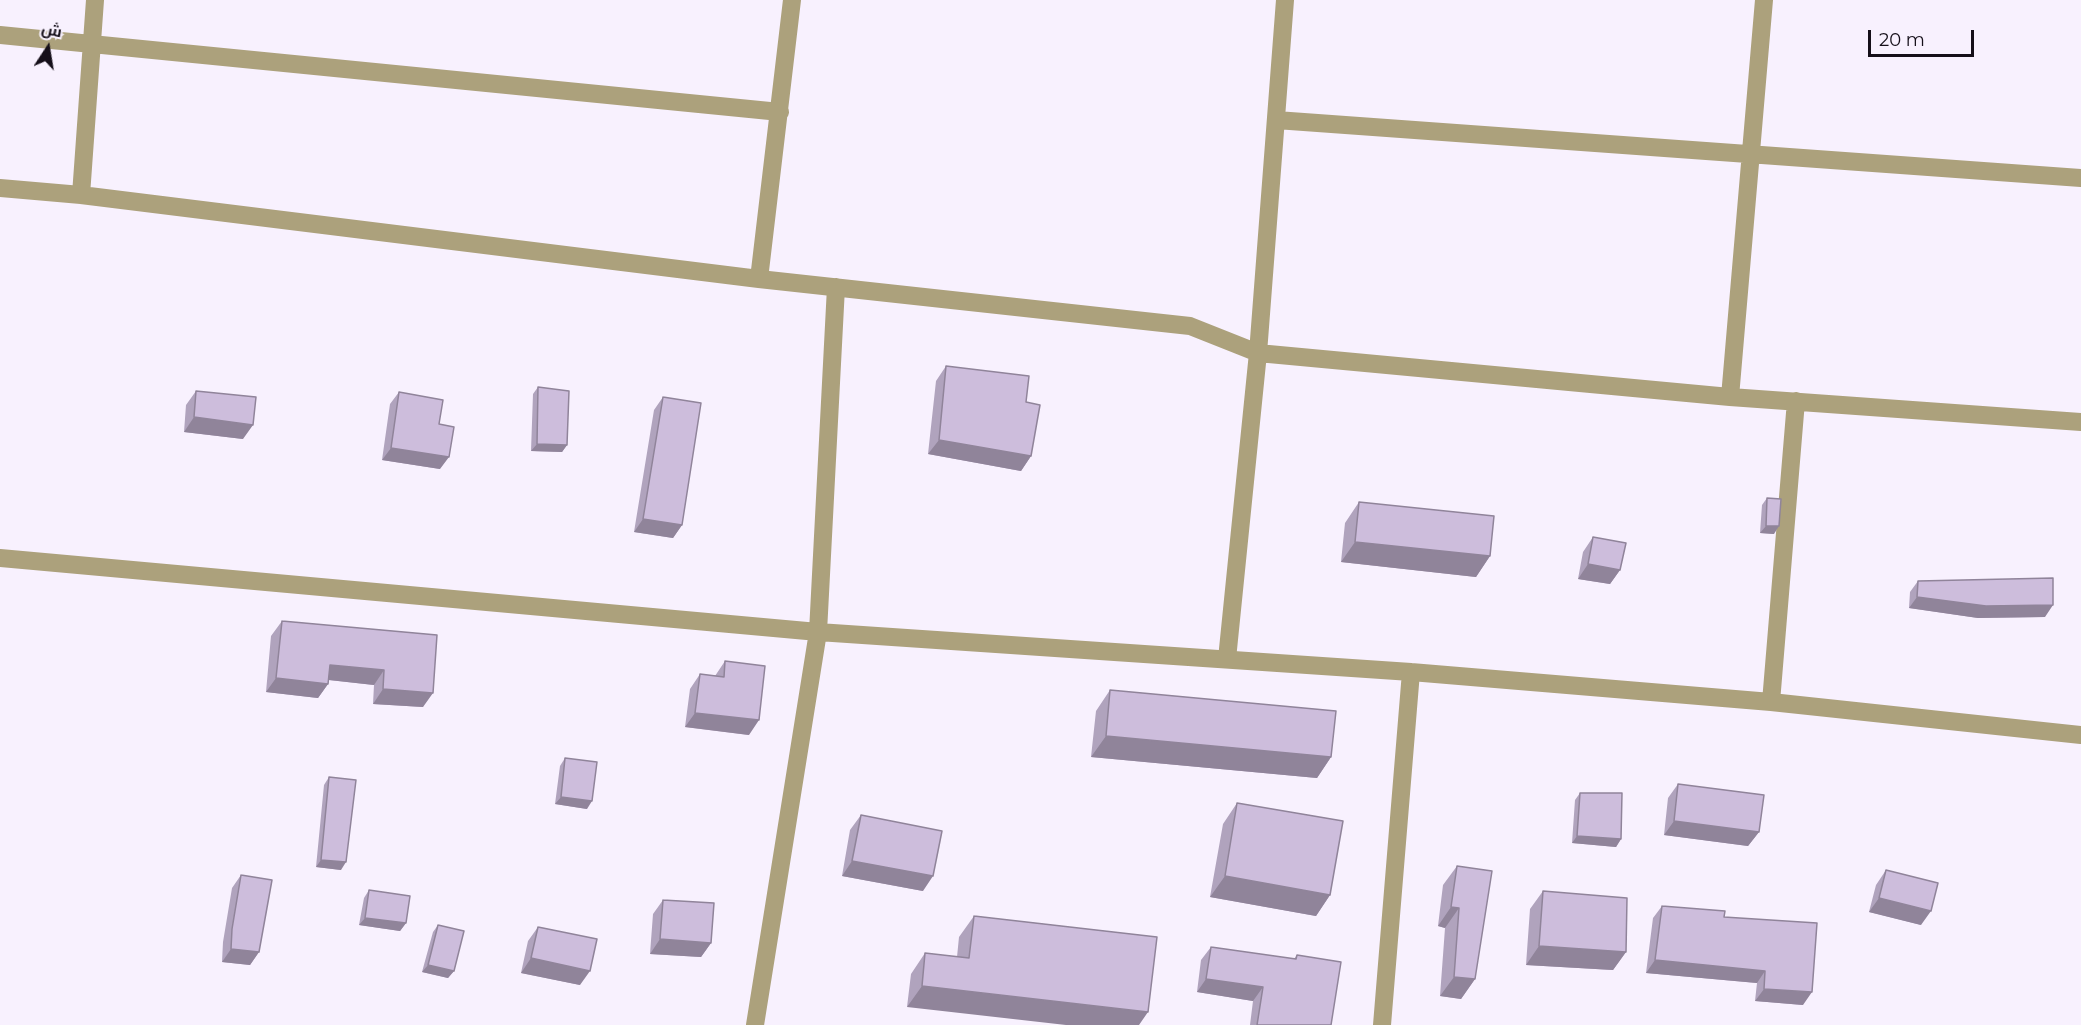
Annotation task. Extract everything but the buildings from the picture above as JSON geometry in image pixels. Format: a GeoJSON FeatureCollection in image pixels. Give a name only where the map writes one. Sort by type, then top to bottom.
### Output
{"type":"FeatureCollection","features":[{"type":"Feature","properties":{"kind":"street"},"geometry":{"type":"LineString","coordinates":[[81,195],[95,0]]}},
{"type":"Feature","properties":{"kind":"street"},"geometry":{"type":"LineString","coordinates":[[759,279],[792,0]]}},
{"type":"Feature","properties":{"kind":"street"},"geometry":{"type":"LineString","coordinates":[[1227,659],[1258,354],[1285,0]]}},
{"type":"Feature","properties":{"kind":"street"},"geometry":{"type":"LineString","coordinates":[[1730,397],[1764,0]]}},
{"type":"Feature","properties":{"kind":"street"},"geometry":{"type":"LineString","coordinates":[[0,35],[92,42],[780,112]]}},
{"type":"Feature","properties":{"kind":"street"},"geometry":{"type":"LineString","coordinates":[[1276,120],[2081,178]]}},
{"type":"Feature","properties":{"kind":"street"},"geometry":{"type":"LineString","coordinates":[[0,188],[81,195],[759,279],[1190,326],[1258,354],[1730,397],[2081,422]]}},
{"type":"Feature","properties":{"kind":"street"},"geometry":{"type":"LineString","coordinates":[[755,1025],[818,632],[836,287]]}},
{"type":"Feature","properties":{"kind":"street"},"geometry":{"type":"LineString","coordinates":[[1772,702],[1796,400]]}},
{"type":"Feature","properties":{"kind":"street"},"geometry":{"type":"LineString","coordinates":[[0,558],[818,632],[1411,672],[1772,702],[2081,735]]}},
{"type":"Feature","properties":{"kind":"street"},"geometry":{"type":"LineString","coordinates":[[1382,1025],[1411,672]]}}]}
